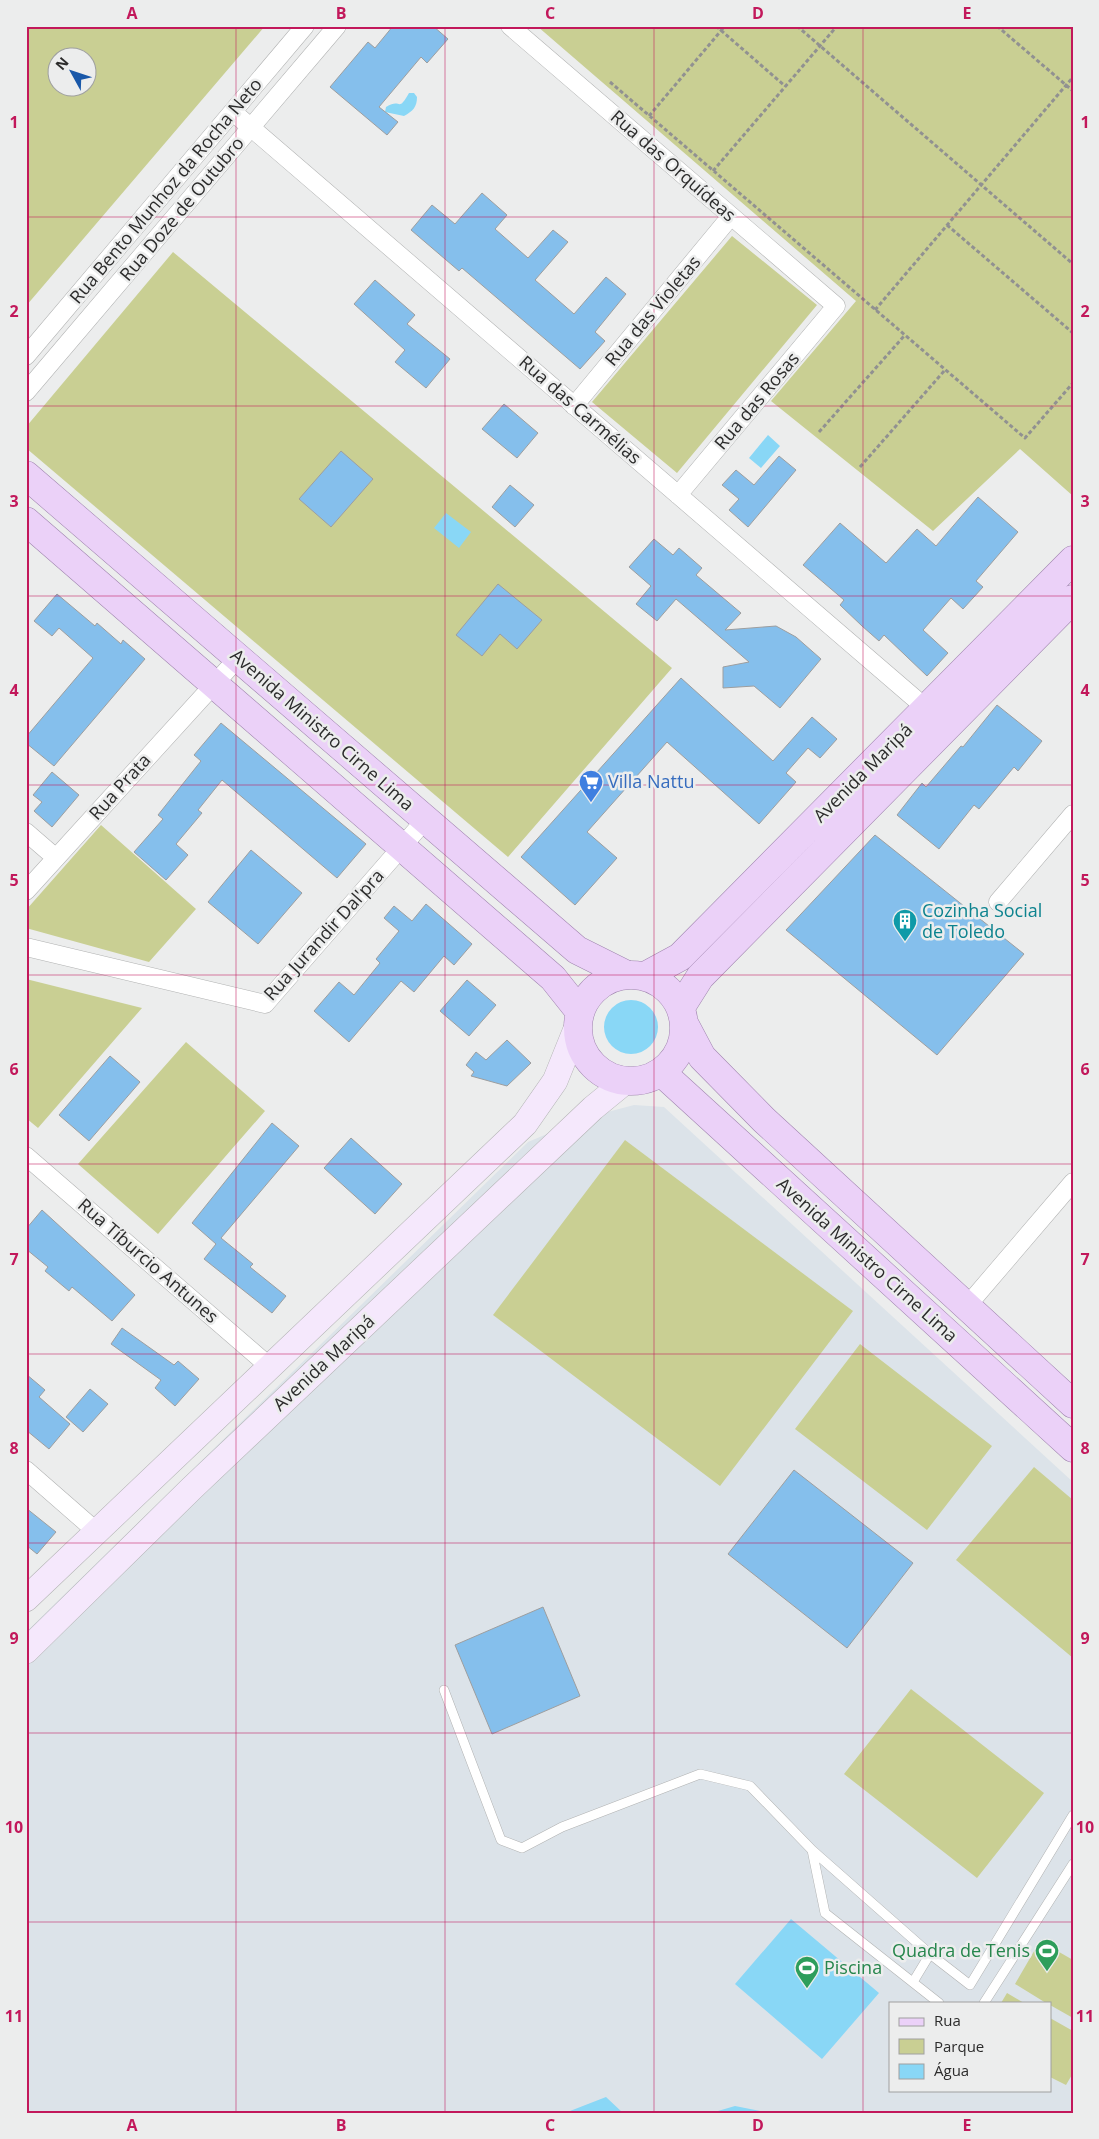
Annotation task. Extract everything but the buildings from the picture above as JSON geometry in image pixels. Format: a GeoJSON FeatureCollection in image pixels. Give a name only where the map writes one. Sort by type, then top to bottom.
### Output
{"type":"FeatureCollection","features":[{"type":"Feature","properties":{"kind":"main road","name":"Avenida Ministro Cirne Lima"},"geometry":{"type":"LineString","coordinates":[[26,475],[577,950],[635,975]]}},
{"type":"Feature","properties":{"kind":"main road","name":"Avenida Ministro Cirne Lima"},"geometry":{"type":"LineString","coordinates":[[26,521],[214,682],[553,978],[579,1018]]}},
{"type":"Feature","properties":{"kind":"main road","name":"Avenida Maripá"},"geometry":{"type":"LineString","coordinates":[[635,975],[680,957],[1073,560]]}},
{"type":"Feature","properties":{"kind":"main road","name":"Avenida Maripá"},"geometry":{"type":"LineString","coordinates":[[683,1016],[700,977],[883,794],[1073,599]]}},
{"type":"Feature","properties":{"kind":"main road"},"geometry":{"type":"LineString","coordinates":[[864,773],[862,787],[870,795],[883,794]]}},
{"type":"Feature","properties":{"kind":"main road"},"geometry":{"type":"LineString","coordinates":[[833,804],[845,803],[854,810],[852,824]]}},
{"type":"Feature","properties":{"kind":"main road"},"geometry":{"type":"LineString","coordinates":[[683,1016],[683,1043],[674,1059],[661,1072],[645,1080],[626,1081],[610,1077],[596,1069],[586,1056],[579,1041],[579,1018],[587,998],[597,986],[610,978],[635,975],[660,982],[672,993],[683,1016],[702,1057],[764,1120],[1073,1404]]}},
{"type":"Feature","properties":{"kind":"main road","name":"Avenida Maripá"},"geometry":{"type":"LineString","coordinates":[[26,1599],[525,1124],[555,1082],[579,1018]]}},
{"type":"Feature","properties":{"kind":"main road","name":"Avenida Ministro Cirne Lima"},"geometry":{"type":"LineString","coordinates":[[661,1072],[1073,1448]]}},
{"type":"Feature","properties":{"kind":"main road","name":"Avenida Maripá"},"geometry":{"type":"LineString","coordinates":[[26,1651],[192,1488],[593,1108],[626,1081]]}},
{"type":"Feature","properties":{"kind":"street","name":"Rua Bento Munhoz da Rocha Neto"},"geometry":{"type":"LineString","coordinates":[[26,356],[305,26]]}},
{"type":"Feature","properties":{"kind":"street","name":"Rua Doze de Outubro"},"geometry":{"type":"LineString","coordinates":[[26,392],[337,26]]}},
{"type":"Feature","properties":{"kind":"street","name":"Rua das Orquídeas"},"geometry":{"type":"LineString","coordinates":[[510,26],[836,306]]}},
{"type":"Feature","properties":{"kind":"street","name":"Rua das Carmélias"},"geometry":{"type":"LineString","coordinates":[[233,112],[927,708]]}},
{"type":"Feature","properties":{"kind":"street","name":"Rua das Violetas"},"geometry":{"type":"LineString","coordinates":[[574,406],[731,216]]}},
{"type":"Feature","properties":{"kind":"street","name":"Rua das Rosas"},"geometry":{"type":"LineString","coordinates":[[678,495],[836,306]]}},
{"type":"Feature","properties":{"kind":"street","name":"Rua Prata"},"geometry":{"type":"LineString","coordinates":[[26,892],[214,682],[238,658]]}},
{"type":"Feature","properties":{"kind":"street"},"geometry":{"type":"LineString","coordinates":[[998,902],[1073,814]]}},
{"type":"Feature","properties":{"kind":"street","name":"Rua Jurandir Dal'pra"},"geometry":{"type":"LineString","coordinates":[[26,947],[265,1004],[426,819]]}},
{"type":"Feature","properties":{"kind":"street"},"geometry":{"type":"LineString","coordinates":[[26,832],[56,858]]}},
{"type":"Feature","properties":{"kind":"street","name":"Rua Tíburcio Antunes"},"geometry":{"type":"LineString","coordinates":[[26,1156],[270,1367]]}},
{"type":"Feature","properties":{"kind":"street"},"geometry":{"type":"LineString","coordinates":[[967,1306],[1073,1182]]}},
{"type":"Feature","properties":{"kind":"street"},"geometry":{"type":"LineString","coordinates":[[26,1470],[97,1532]]}},
{"type":"Feature","properties":{"kind":"lane"},"geometry":{"type":"LineString","coordinates":[[444,1690],[501,1840],[522,1848],[562,1827],[700,1774],[750,1786],[812,1850],[930,1954],[970,1984],[1073,1815]]}},
{"type":"Feature","properties":{"kind":"lane"},"geometry":{"type":"LineString","coordinates":[[812,1850],[825,1913],[938,2002]]}},
{"type":"Feature","properties":{"kind":"lane"},"geometry":{"type":"LineString","coordinates":[[985,2002],[1073,1864]]}},
{"type":"Feature","properties":{"kind":"lane"},"geometry":{"type":"LineString","coordinates":[[913,1982],[930,1954]]}},
{"type":"Feature","properties":{"kind":"path"},"geometry":{"type":"LineString","coordinates":[[716,26],[786,86]]}},
{"type":"Feature","properties":{"kind":"path"},"geometry":{"type":"LineString","coordinates":[[649,116],[725,26]]}},
{"type":"Feature","properties":{"kind":"path"},"geometry":{"type":"LineString","coordinates":[[797,26],[1073,264]]}},
{"type":"Feature","properties":{"kind":"path"},"geometry":{"type":"LineString","coordinates":[[713,172],[836,26]]}},
{"type":"Feature","properties":{"kind":"path"},"geometry":{"type":"LineString","coordinates":[[997,26],[1073,91]]}},
{"type":"Feature","properties":{"kind":"path"},"geometry":{"type":"LineString","coordinates":[[875,310],[1073,77]]}},
{"type":"Feature","properties":{"kind":"path"},"geometry":{"type":"LineString","coordinates":[[610,82],[1025,438],[1073,383]]}},
{"type":"Feature","properties":{"kind":"path"},"geometry":{"type":"LineString","coordinates":[[947,225],[1073,333]]}},
{"type":"Feature","properties":{"kind":"path"},"geometry":{"type":"LineString","coordinates":[[819,432],[905,336]]}},
{"type":"Feature","properties":{"kind":"path"},"geometry":{"type":"LineString","coordinates":[[860,467],[945,370]]}},
{"type":"Feature","properties":{"kind":"shaded area"},"geometry":{"type":"Polygon","coordinates":[[[634,1105],[664,1107],[1073,1482],[1073,2113],[26,2113],[26,1632],[528,1142],[585,1118],[634,1105]]]}},
{"type":"Feature","properties":{"kind":"green space"},"geometry":{"type":"Polygon","coordinates":[[[26,26],[265,26],[26,306],[26,26]]]}},
{"type":"Feature","properties":{"kind":"green space"},"geometry":{"type":"Polygon","coordinates":[[[537,26],[1073,26],[1073,496],[1020,449],[933,531],[771,401],[856,301],[537,26]]]}},
{"type":"Feature","properties":{"kind":"green space"},"geometry":{"type":"Polygon","coordinates":[[[732,236],[817,305],[677,473],[592,402],[732,236]]]}},
{"type":"Feature","properties":{"kind":"green space"},"geometry":{"type":"Polygon","coordinates":[[[173,252],[672,668],[508,857],[26,448],[26,427],[173,252]]]}},
{"type":"Feature","properties":{"kind":"green space"},"geometry":{"type":"Polygon","coordinates":[[[101,825],[196,909],[149,962],[26,928],[26,910],[101,825]]]}},
{"type":"Feature","properties":{"kind":"green space"},"geometry":{"type":"Polygon","coordinates":[[[26,979],[142,1008],[38,1128],[26,1118],[26,979]]]}},
{"type":"Feature","properties":{"kind":"green space"},"geometry":{"type":"Polygon","coordinates":[[[186,1042],[265,1111],[158,1234],[78,1164],[186,1042]]]}},
{"type":"Feature","properties":{"kind":"green space"},"geometry":{"type":"Polygon","coordinates":[[[625,1140],[853,1311],[720,1486],[493,1315],[625,1140]]]}},
{"type":"Feature","properties":{"kind":"green space"},"geometry":{"type":"Polygon","coordinates":[[[860,1344],[992,1446],[927,1530],[795,1429],[860,1344]]]}},
{"type":"Feature","properties":{"kind":"green space"},"geometry":{"type":"Polygon","coordinates":[[[1034,1467],[1073,1500],[1073,1658],[956,1560],[1034,1467]]]}},
{"type":"Feature","properties":{"kind":"green space"},"geometry":{"type":"Polygon","coordinates":[[[911,1689],[1044,1793],[977,1878],[844,1774],[911,1689]]]}},
{"type":"Feature","properties":{"kind":"green space","name":"Quadra de Tenis"},"geometry":{"type":"Polygon","coordinates":[[[1040,1941],[1073,1960],[1073,2018],[1052,2006],[1052,2002],[1044,2002],[1015,1984],[1040,1941]]]}},
{"type":"Feature","properties":{"kind":"green space","name":"Quadra de Tenis"},"geometry":{"type":"Polygon","coordinates":[[[1007,1993],[1022,2002],[1002,2002],[1007,1993]]]}},
{"type":"Feature","properties":{"kind":"green space"},"geometry":{"type":"Polygon","coordinates":[[[1052,2019],[1073,2031],[1073,2073],[1066,2085],[1052,2078],[1052,2019]]]}},
{"type":"Feature","properties":{"kind":"water"},"geometry":{"type":"Polygon","coordinates":[[[409,93],[414,93],[417,97],[415,106],[410,112],[404,116],[385,112],[386,107],[391,104],[403,103],[409,93]]]}},
{"type":"Feature","properties":{"kind":"water"},"geometry":{"type":"Polygon","coordinates":[[[768,435],[780,446],[761,468],[749,458],[768,435]]]}},
{"type":"Feature","properties":{"kind":"water"},"geometry":{"type":"Polygon","coordinates":[[[446,513],[471,532],[459,548],[434,528],[446,513]]]}},
{"type":"Feature","properties":{"kind":"water"},"geometry":{"type":"Polygon","coordinates":[[[626,1000],[636,1000],[646,1004],[654,1012],[658,1027],[654,1042],[646,1050],[636,1054],[626,1054],[616,1050],[608,1042],[604,1032],[604,1022],[608,1012],[616,1004],[626,1000]]]}},
{"type":"Feature","properties":{"kind":"water","name":"Piscina"},"geometry":{"type":"Polygon","coordinates":[[[791,1919],[879,1993],[822,2059],[735,1984],[791,1919]]]}},
{"type":"Feature","properties":{"kind":"water"},"geometry":{"type":"Polygon","coordinates":[[[606,2097],[623,2113],[568,2113],[570,2111],[606,2097]]]}},
{"type":"Feature","properties":{"kind":"water"},"geometry":{"type":"Polygon","coordinates":[[[735,2106],[771,2113],[711,2113],[735,2106]]]}},
{"type":"Feature","properties":{"kind":"place","name":"Villa Nattu"},"geometry":{"type":"Point","coordinates":[591,803]}},
{"type":"Feature","properties":{"kind":"place","name":"Cozinha Social de Toledo"},"geometry":{"type":"Point","coordinates":[905,942]}},
{"type":"Feature","properties":{"kind":"place","name":"Quadra de Tenis"},"geometry":{"type":"Point","coordinates":[1047,1972]}},
{"type":"Feature","properties":{"kind":"place","name":"Piscina"},"geometry":{"type":"Point","coordinates":[807,1989]}}]}
